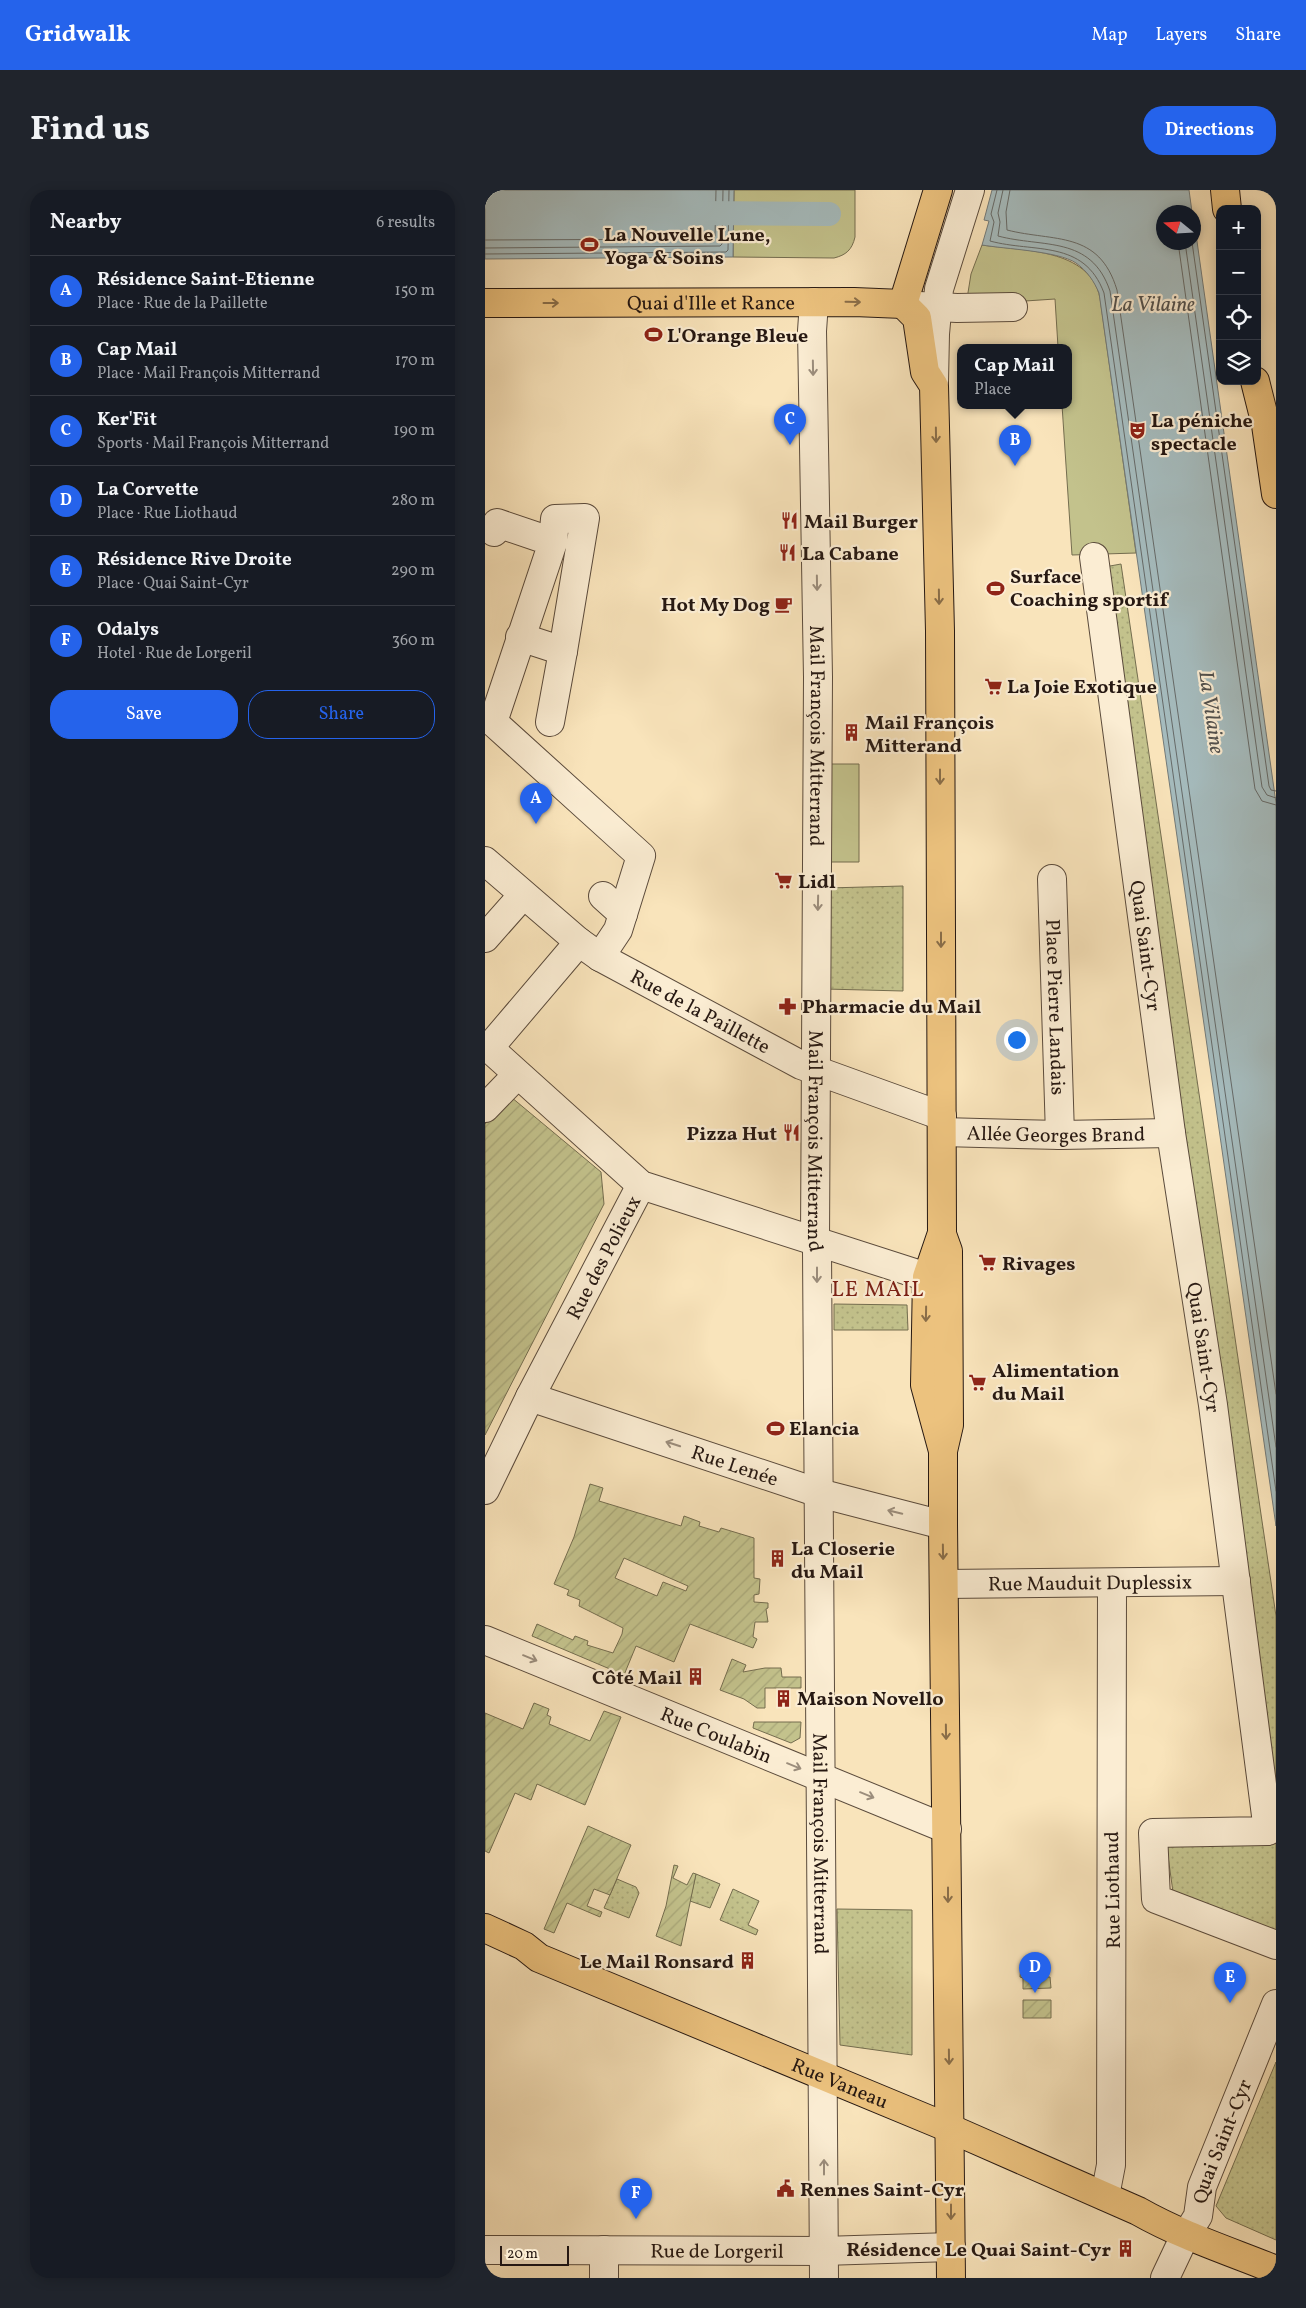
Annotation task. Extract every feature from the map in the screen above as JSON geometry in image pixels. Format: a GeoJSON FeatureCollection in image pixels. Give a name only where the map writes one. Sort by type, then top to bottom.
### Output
{"type":"FeatureCollection","features":[{"type":"Feature","properties":{"kind":"main road"},"geometry":{"type":"LineString","coordinates":[[921,190],[899,256],[903,304],[917,318],[925,372],[934,386],[940,631],[942,1233],[948,1251],[949,1308],[949,1425],[943,1451],[943,1524],[951,2278]]}},
{"type":"Feature","properties":{"kind":"main road"},"geometry":{"type":"LineString","coordinates":[[903,304],[938,190]]}},
{"type":"Feature","properties":{"kind":"main road"},"geometry":{"type":"LineString","coordinates":[[1225,190],[1227,205]]}},
{"type":"Feature","properties":{"kind":"main road","name":"Quai d'Ille et Rance"},"geometry":{"type":"LineString","coordinates":[[491,301],[903,304]]}},
{"type":"Feature","properties":{"kind":"main road"},"geometry":{"type":"LineString","coordinates":[[1256,385],[1266,426],[1276,494]]}},
{"type":"Feature","properties":{"kind":"main road"},"geometry":{"type":"LineString","coordinates":[[942,1233],[927,1277],[925,1385],[943,1451]]}},
{"type":"Feature","properties":{"kind":"main road","name":"Rue Vaneau"},"geometry":{"type":"LineString","coordinates":[[485,1928],[524,1946],[539,1958],[949,2128],[1138,2211],[1168,2212],[1188,2233],[1227,2242],[1264,2265]]}},
{"type":"Feature","properties":{"kind":"main road","name":"Rue Vaneau"},"geometry":{"type":"LineString","coordinates":[[485,1948],[504,1956],[521,1959],[539,1958]]}},
{"type":"Feature","properties":{"kind":"street"},"geometry":{"type":"LineString","coordinates":[[934,386],[937,307],[944,270],[970,190]]}},
{"type":"Feature","properties":{"kind":"street","name":"Mail François Mitterrand"},"geometry":{"type":"LineString","coordinates":[[814,302],[812,336],[818,696],[815,1240],[817,1250],[822,1777],[824,2278]]}},
{"type":"Feature","properties":{"kind":"street","name":"Quai d'Ille et Rance"},"geometry":{"type":"LineString","coordinates":[[903,304],[937,307],[1013,307]]}},
{"type":"Feature","properties":{"kind":"street"},"geometry":{"type":"LineString","coordinates":[[550,722],[585,518],[555,519],[553,542],[519,637],[493,722],[641,856],[618,930],[589,949],[489,1048],[641,1185]]}},
{"type":"Feature","properties":{"kind":"street"},"geometry":{"type":"LineString","coordinates":[[494,532],[497,523],[553,542]]}},
{"type":"Feature","properties":{"kind":"street","name":"Quai Saint-Cyr"},"geometry":{"type":"LineString","coordinates":[[1094,557],[1171,1133],[1209,1377],[1268,1830],[1153,1832],[1156,1899],[1276,1945]]}},
{"type":"Feature","properties":{"kind":"street"},"geometry":{"type":"LineString","coordinates":[[519,637],[563,651]]}},
{"type":"Feature","properties":{"kind":"street","name":"Rue de la Paillette"},"geometry":{"type":"LineString","coordinates":[[487,872],[523,895],[589,949],[817,1072],[942,1124]]}},
{"type":"Feature","properties":{"kind":"street","name":"Place Pierre Landais"},"geometry":{"type":"LineString","coordinates":[[1052,879],[1060,1135]]}},
{"type":"Feature","properties":{"kind":"street"},"geometry":{"type":"LineString","coordinates":[[485,938],[523,895]]}},
{"type":"Feature","properties":{"kind":"street"},"geometry":{"type":"LineString","coordinates":[[603,896],[623,914]]}},
{"type":"Feature","properties":{"kind":"street"},"geometry":{"type":"LineString","coordinates":[[485,1108],[517,1075]]}},
{"type":"Feature","properties":{"kind":"street","name":"Allée Georges Brand"},"geometry":{"type":"LineString","coordinates":[[942,1124],[1060,1135],[1171,1133]]}},
{"type":"Feature","properties":{"kind":"street","name":"Rue des Polieux"},"geometry":{"type":"LineString","coordinates":[[485,1490],[530,1397],[641,1185],[927,1277]]}},
{"type":"Feature","properties":{"kind":"street","name":"Rue Lenée"},"geometry":{"type":"LineString","coordinates":[[530,1397],[819,1493],[943,1524]]}},
{"type":"Feature","properties":{"kind":"street","name":"Rue Mauduit Duplessix"},"geometry":{"type":"LineString","coordinates":[[944,1584],[1112,1584],[1236,1581]]}},
{"type":"Feature","properties":{"kind":"street","name":"Rue Liothaud"},"geometry":{"type":"LineString","coordinates":[[1105,2196],[1111,2155],[1113,1908],[1110,1816],[1112,1584]]}},
{"type":"Feature","properties":{"kind":"street","name":"Rue Coulabin"},"geometry":{"type":"LineString","coordinates":[[485,1640],[947,1829]]}},
{"type":"Feature","properties":{"kind":"street","name":"Quai Saint-Cyr"},"geometry":{"type":"LineString","coordinates":[[1165,2278],[1198,2216],[1202,2187],[1276,2004]]}},
{"type":"Feature","properties":{"kind":"street","name":"Rue de Lorgeril"},"geometry":{"type":"LineString","coordinates":[[485,2250],[823,2250],[951,2247]]}},
{"type":"Feature","properties":{"kind":"street"},"geometry":{"type":"LineString","coordinates":[[604,2250],[604,2278]]}},
{"type":"Feature","properties":{"kind":"shaded area"},"geometry":{"type":"Polygon","coordinates":[[[734,190],[855,190],[855,237],[852,245],[845,253],[834,258],[733,257],[734,190]]]}},
{"type":"Feature","properties":{"kind":"shaded area"},"geometry":{"type":"Polygon","coordinates":[[[982,245],[1052,255],[1069,261],[1083,269],[1094,282],[1100,298],[1136,553],[1072,555],[1062,409],[1072,409],[1072,344],[1058,344],[1055,299],[966,305],[971,274],[982,245]]]}},
{"type":"Feature","properties":{"kind":"shaded area"},"geometry":{"type":"Polygon","coordinates":[[[1121,564],[1276,1616],[1276,1933],[1173,1892],[1166,1842],[1264,1829],[1099,568],[1121,564]]]}},
{"type":"Feature","properties":{"kind":"shaded area"},"geometry":{"type":"Polygon","coordinates":[[[830,764],[859,764],[859,862],[830,862],[830,764]]]}},
{"type":"Feature","properties":{"kind":"shaded area"},"geometry":{"type":"Polygon","coordinates":[[[903,886],[903,991],[825,989],[827,888],[903,886]]]}},
{"type":"Feature","properties":{"kind":"shaded area"},"geometry":{"type":"Polygon","coordinates":[[[511,1097],[601,1172],[604,1204],[485,1435],[485,1124],[511,1097]]]}},
{"type":"Feature","properties":{"kind":"shaded area"},"geometry":{"type":"Polygon","coordinates":[[[834,1304],[907,1305],[908,1330],[834,1330],[834,1304]]]}},
{"type":"Feature","properties":{"kind":"shaded area"},"geometry":{"type":"Polygon","coordinates":[[[590,1484],[603,1488],[599,1501],[681,1526],[684,1516],[700,1522],[699,1526],[719,1532],[721,1528],[754,1538],[754,1578],[760,1579],[759,1594],[754,1595],[754,1602],[768,1603],[768,1608],[766,1609],[768,1622],[755,1622],[753,1637],[757,1639],[753,1648],[690,1624],[674,1662],[636,1646],[624,1675],[532,1636],[537,1624],[573,1640],[575,1636],[588,1641],[587,1645],[613,1653],[622,1634],[623,1628],[579,1606],[580,1600],[567,1595],[569,1590],[554,1584],[574,1537],[590,1484]],[[624,1558],[615,1578],[657,1596],[663,1582],[686,1591],[688,1586],[624,1558]]]}},
{"type":"Feature","properties":{"kind":"shaded area"},"geometry":{"type":"Polygon","coordinates":[[[732,1659],[746,1665],[743,1672],[765,1668],[781,1668],[782,1677],[801,1677],[801,1688],[765,1688],[765,1708],[757,1708],[744,1699],[720,1690],[732,1659]]]}},
{"type":"Feature","properties":{"kind":"shaded area"},"geometry":{"type":"Polygon","coordinates":[[[534,1703],[549,1709],[547,1715],[551,1717],[549,1724],[590,1741],[604,1711],[621,1717],[585,1805],[537,1784],[531,1800],[515,1793],[489,1853],[485,1851],[485,1713],[523,1729],[534,1703]]]}},
{"type":"Feature","properties":{"kind":"shaded area"},"geometry":{"type":"Polygon","coordinates":[[[754,1722],[801,1722],[800,1738],[791,1743],[753,1728],[754,1722]]]}},
{"type":"Feature","properties":{"kind":"shaded area"},"geometry":{"type":"Polygon","coordinates":[[[588,1826],[631,1845],[610,1895],[594,1889],[587,1906],[602,1912],[600,1917],[567,1903],[554,1933],[544,1929],[588,1826]]]}},
{"type":"Feature","properties":{"kind":"shaded area"},"geometry":{"type":"Polygon","coordinates":[[[674,1865],[678,1866],[673,1878],[687,1885],[693,1873],[696,1874],[681,1946],[656,1936],[666,1906],[674,1865]]]}},
{"type":"Feature","properties":{"kind":"shaded area"},"geometry":{"type":"Polygon","coordinates":[[[696,1874],[720,1884],[710,1908],[690,1901],[696,1874]]]}},
{"type":"Feature","properties":{"kind":"shaded area"},"geometry":{"type":"Polygon","coordinates":[[[617,1879],[636,1887],[639,1893],[629,1918],[604,1908],[617,1879]]]}},
{"type":"Feature","properties":{"kind":"shaded area"},"geometry":{"type":"Polygon","coordinates":[[[733,1889],[759,1901],[748,1925],[758,1930],[756,1935],[720,1920],[733,1889]]]}},
{"type":"Feature","properties":{"kind":"shaded area"},"geometry":{"type":"Polygon","coordinates":[[[837,1909],[912,1910],[912,2055],[840,2045],[837,1909]]]}},
{"type":"Feature","properties":{"kind":"shaded area"},"geometry":{"type":"Polygon","coordinates":[[[1021,1965],[1047,1965],[1047,1977],[1050,1977],[1051,1988],[1023,1989],[1023,1978],[1020,1977],[1021,1965]]]}},
{"type":"Feature","properties":{"kind":"shaded area"},"geometry":{"type":"Polygon","coordinates":[[[1023,2000],[1051,2000],[1051,2018],[1023,2018],[1023,2000]]]}},
{"type":"Feature","properties":{"kind":"shaded area"},"geometry":{"type":"Polygon","coordinates":[[[1276,2062],[1276,2240],[1226,2218],[1216,2206],[1276,2062]]]}},
{"type":"Feature","properties":{"kind":"water"},"geometry":{"type":"Polygon","coordinates":[[[485,190],[734,190],[733,257],[485,259],[485,190]]]}},
{"type":"Feature","properties":{"kind":"water","name":"La Vilaine"},"geometry":{"type":"Polygon","coordinates":[[[992,190],[1189,190],[1191,205],[1156,205],[1156,250],[1198,250],[1276,803],[1276,1526],[1099,293],[1087,273],[1076,263],[1068,259],[1044,253],[982,245],[989,221],[984,220],[992,190]]]}},
{"type":"Feature","properties":{"kind":"waterway"},"geometry":{"type":"LineString","coordinates":[[702,213],[829,214]]}},
{"type":"Feature","properties":{"kind":"place","name":"La Nouvelle Lune, Yoga & Soins"},"geometry":{"type":"Point","coordinates":[590,245]}},
{"type":"Feature","properties":{"kind":"place","name":"L'Orange Bleue"},"geometry":{"type":"Point","coordinates":[653,335]}},
{"type":"Feature","properties":{"kind":"place","name":"La péniche spectacle"},"geometry":{"type":"Point","coordinates":[1137,431]}},
{"type":"Feature","properties":{"kind":"place","name":"Ker'Fit"},"geometry":{"type":"Point","coordinates":[790,445]}},
{"type":"Feature","properties":{"kind":"place","name":"Cap Mail"},"geometry":{"type":"Point","coordinates":[1015,466]}},
{"type":"Feature","properties":{"kind":"place","name":"Mail Burger"},"geometry":{"type":"Point","coordinates":[790,521]}},
{"type":"Feature","properties":{"kind":"place","name":"La Cabane"},"geometry":{"type":"Point","coordinates":[788,553]}},
{"type":"Feature","properties":{"kind":"place","name":"Surface Coaching sportif"},"geometry":{"type":"Point","coordinates":[996,588]}},
{"type":"Feature","properties":{"kind":"place","name":"Hot My Dog"},"geometry":{"type":"Point","coordinates":[784,604]}},
{"type":"Feature","properties":{"kind":"place","name":"La Joie Exotique"},"geometry":{"type":"Point","coordinates":[993,686]}},
{"type":"Feature","properties":{"kind":"place","name":"Mail François Mitterand"},"geometry":{"type":"Point","coordinates":[851,733]}},
{"type":"Feature","properties":{"kind":"place","name":"Résidence Saint-Etienne"},"geometry":{"type":"Point","coordinates":[536,824]}},
{"type":"Feature","properties":{"kind":"place","name":"Lidl"},"geometry":{"type":"Point","coordinates":[784,881]}},
{"type":"Feature","properties":{"kind":"place","name":"Pharmacie du Mail"},"geometry":{"type":"Point","coordinates":[788,1006]}},
{"type":"Feature","properties":{"kind":"place","name":"Pizza Hut"},"geometry":{"type":"Point","coordinates":[791,1133]}},
{"type":"Feature","properties":{"kind":"place","name":"Rivages"},"geometry":{"type":"Point","coordinates":[988,1263]}},
{"type":"Feature","properties":{"kind":"place","name":"Alimentation du Mail"},"geometry":{"type":"Point","coordinates":[978,1382]}},
{"type":"Feature","properties":{"kind":"place","name":"Elancia"},"geometry":{"type":"Point","coordinates":[775,1428]}},
{"type":"Feature","properties":{"kind":"place","name":"La Closerie du Mail"},"geometry":{"type":"Point","coordinates":[777,1559]}},
{"type":"Feature","properties":{"kind":"place","name":"Côté Mail"},"geometry":{"type":"Point","coordinates":[696,1677]}},
{"type":"Feature","properties":{"kind":"place","name":"Maison Novello"},"geometry":{"type":"Point","coordinates":[783,1698]}},
{"type":"Feature","properties":{"kind":"place","name":"Le Mail Ronsard"},"geometry":{"type":"Point","coordinates":[748,1961]}},
{"type":"Feature","properties":{"kind":"place","name":"La Corvette"},"geometry":{"type":"Point","coordinates":[1035,1993]}},
{"type":"Feature","properties":{"kind":"place","name":"Résidence Rive Droite"},"geometry":{"type":"Point","coordinates":[1230,2003]}},
{"type":"Feature","properties":{"kind":"place","name":"Rennes Saint-Cyr"},"geometry":{"type":"Point","coordinates":[786,2189]}},
{"type":"Feature","properties":{"kind":"place","name":"Odalys"},"geometry":{"type":"Point","coordinates":[636,2219]}},
{"type":"Feature","properties":{"kind":"place","name":"Résidence Le Quai Saint-Cyr"},"geometry":{"type":"Point","coordinates":[1125,2249]}},
{"type":"Feature","properties":{"kind":"district","name":"LE MAIL"},"geometry":{"type":"Point","coordinates":[878,1288]}}]}
